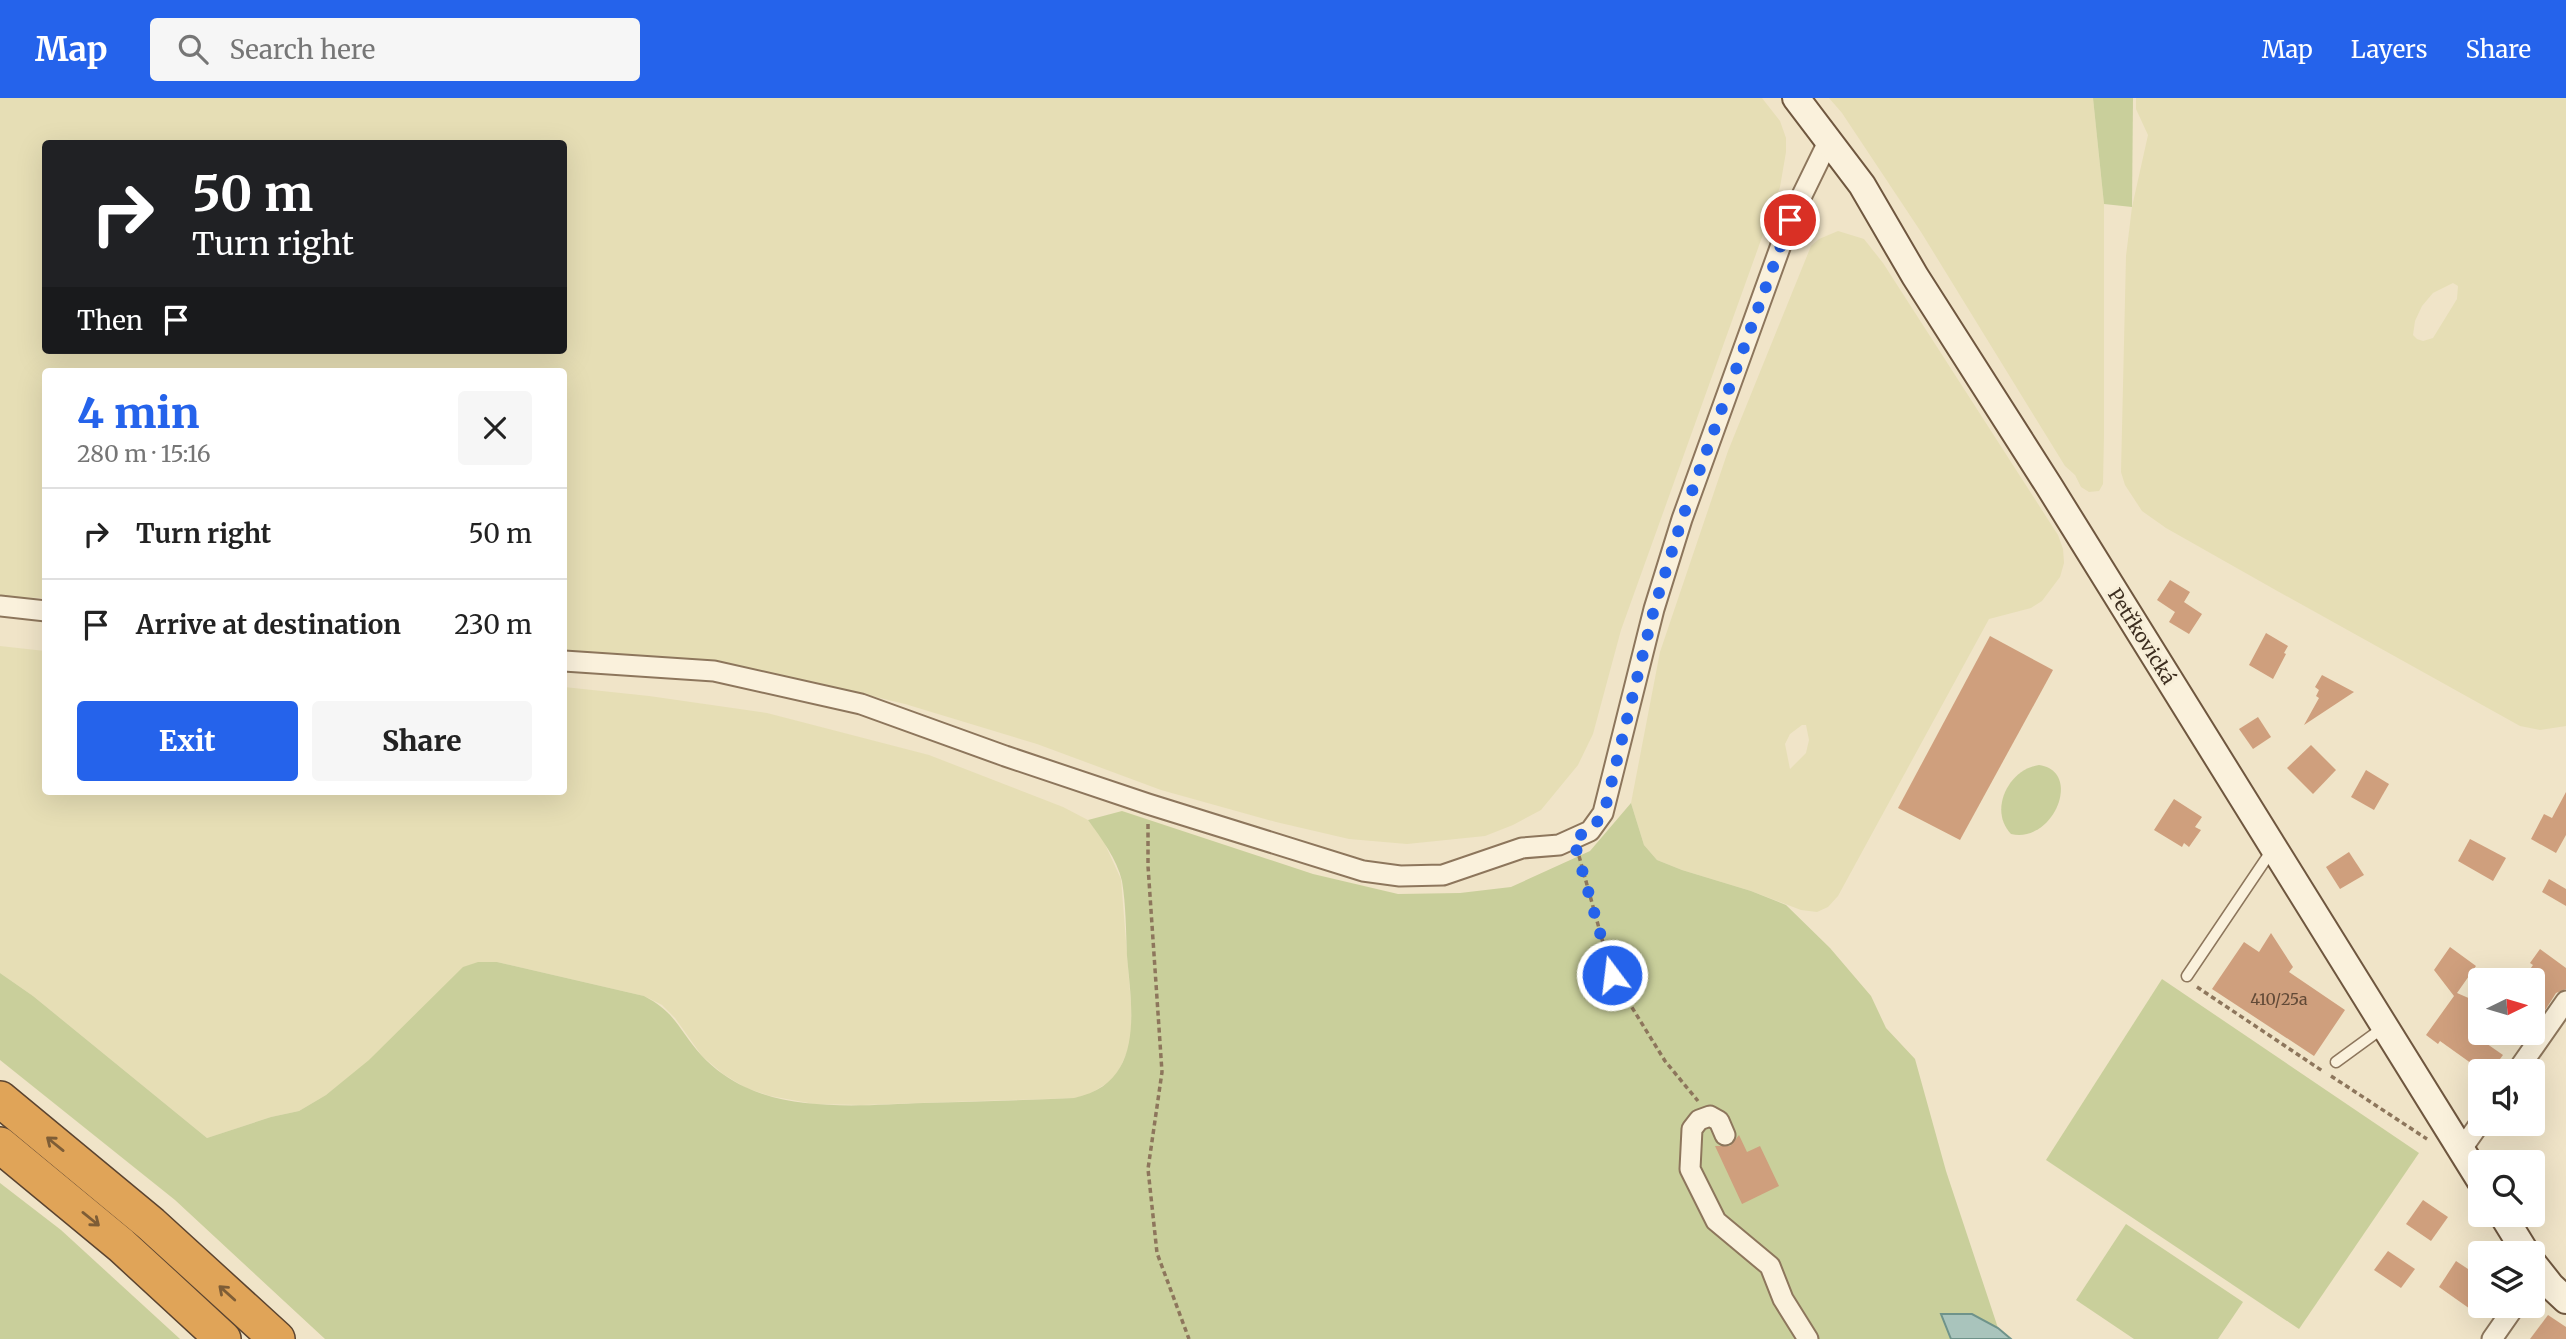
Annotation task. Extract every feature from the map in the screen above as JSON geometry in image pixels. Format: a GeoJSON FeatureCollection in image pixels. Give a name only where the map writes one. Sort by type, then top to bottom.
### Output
{"type":"FeatureCollection","features":[{"type":"Feature","properties":{"kind":"highway"},"geometry":{"type":"LineString","coordinates":[[0,1099],[151,1224],[277,1339]]}},
{"type":"Feature","properties":{"kind":"highway"},"geometry":{"type":"LineString","coordinates":[[0,1145],[121,1245],[223,1339]]}},
{"type":"Feature","properties":{"kind":"street","name":"Petřkovická"},"geometry":{"type":"LineString","coordinates":[[1796,98],[1862,186],[1915,276],[2468,1161]]}},
{"type":"Feature","properties":{"kind":"street"},"geometry":{"type":"LineString","coordinates":[[567,661],[714,671],[861,704],[1148,804],[1363,871],[1401,876],[1443,874],[1522,848],[1559,845],[1590,831],[1604,813],[1654,609],[1682,519],[1790,220],[1829,140]]}},
{"type":"Feature","properties":{"kind":"street"},"geometry":{"type":"LineString","coordinates":[[0,606],[42,611]]}},
{"type":"Feature","properties":{"kind":"street"},"geometry":{"type":"LineString","coordinates":[[2525,1059],[2566,1001]]}},
{"type":"Feature","properties":{"kind":"street"},"geometry":{"type":"LineString","coordinates":[[1725,1135],[1719,1121],[1710,1116],[1699,1120],[1692,1129],[1690,1169],[1716,1221],[1770,1266],[1783,1299],[1808,1339]]}},
{"type":"Feature","properties":{"kind":"street"},"geometry":{"type":"LineString","coordinates":[[2461,1150],[2471,1136]]}},
{"type":"Feature","properties":{"kind":"street"},"geometry":{"type":"LineString","coordinates":[[2545,1280],[2566,1300]]}},
{"type":"Feature","properties":{"kind":"street"},"geometry":{"type":"LineString","coordinates":[[2493,1339],[2507,1318]]}},
{"type":"Feature","properties":{"kind":"lane"},"geometry":{"type":"LineString","coordinates":[[2187,976],[2274,847]]}},
{"type":"Feature","properties":{"kind":"lane"},"geometry":{"type":"LineString","coordinates":[[2336,1062],[2385,1026]]}},
{"type":"Feature","properties":{"kind":"path"},"geometry":{"type":"LineString","coordinates":[[1148,804],[1148,866],[1162,1072],[1149,1169],[1157,1253],[1189,1339]]}},
{"type":"Feature","properties":{"kind":"path"},"geometry":{"type":"LineString","coordinates":[[1573,838],[1612,975],[1665,1061],[1710,1116]]}},
{"type":"Feature","properties":{"kind":"shaded area"},"geometry":{"type":"Polygon","coordinates":[[[0,98],[1762,98],[1780,121],[1786,138],[1780,187],[1621,630],[1593,734],[1578,765],[1541,810],[1485,836],[1407,844],[1349,839],[1161,790],[1037,744],[905,704],[713,662],[567,651],[567,368],[42,368],[42,598],[0,597],[0,98]]]}},
{"type":"Feature","properties":{"kind":"shaded area"},"geometry":{"type":"Polygon","coordinates":[[[1829,98],[2093,98],[2104,204],[2104,435],[2103,484],[2099,491],[2089,492],[2081,487],[2075,475],[2065,466],[1921,232],[1842,113],[1829,98]]]}},
{"type":"Feature","properties":{"kind":"shaded area"},"geometry":{"type":"Polygon","coordinates":[[[2136,98],[2566,98],[2566,726],[2540,730],[2520,726],[2166,528],[2142,511],[2125,485],[2121,472],[2126,256],[2132,207],[2148,135],[2136,109],[2136,98]],[[2453,283],[2433,293],[2422,306],[2415,321],[2413,335],[2417,339],[2423,341],[2433,338],[2457,299],[2458,286],[2453,283]]]}},
{"type":"Feature","properties":{"kind":"shaded area"},"geometry":{"type":"Polygon","coordinates":[[[1838,231],[1864,239],[1883,263],[2058,535],[2064,563],[2060,577],[2042,601],[2031,608],[1989,619],[1838,896],[1828,907],[1817,912],[1801,910],[1657,860],[1644,845],[1631,803],[1660,652],[1728,451],[1811,246],[1819,239],[1838,231]],[[1806,725],[1790,734],[1785,744],[1790,769],[1806,753],[1809,740],[1806,725]]]}},
{"type":"Feature","properties":{"kind":"shaded area"},"geometry":{"type":"Polygon","coordinates":[[[0,646],[42,651],[42,795],[567,795],[567,687],[767,713],[929,755],[1063,807],[1088,820],[1104,842],[1121,879],[1131,1004],[1131,1043],[1112,1080],[1088,1095],[1074,1098],[862,1105],[814,1104],[770,1096],[746,1088],[723,1074],[702,1056],[675,1018],[662,1005],[644,996],[497,962],[326,1095],[299,1111],[271,1117],[207,1138],[33,996],[0,973],[0,646]]]}},
{"type":"Feature","properties":{"kind":"green space"},"geometry":{"type":"Polygon","coordinates":[[[2093,98],[2133,98],[2132,207],[2104,204],[2093,98]]]}},
{"type":"Feature","properties":{"kind":"green space"},"geometry":{"type":"Polygon","coordinates":[[[2039,765],[2052,770],[2059,780],[2061,792],[2058,806],[2040,828],[2026,834],[2011,834],[2001,814],[2005,792],[2019,774],[2039,765]]]}},
{"type":"Feature","properties":{"kind":"green space"},"geometry":{"type":"Polygon","coordinates":[[[1631,803],[1644,845],[1657,860],[1786,905],[1830,948],[1871,996],[1886,1028],[1915,1059],[1946,1171],[1998,1328],[1972,1314],[1941,1314],[1951,1339],[325,1339],[175,1200],[0,1060],[0,973],[33,996],[207,1138],[271,1117],[299,1111],[326,1095],[369,1060],[463,967],[478,962],[497,962],[644,996],[671,1016],[694,1047],[722,1074],[765,1095],[810,1104],[833,1105],[1074,1098],[1097,1090],[1113,1077],[1123,1061],[1131,1022],[1122,881],[1112,857],[1088,820],[1122,811],[1313,874],[1398,894],[1460,893],[1511,887],[1590,851],[1631,803]]]}},
{"type":"Feature","properties":{"kind":"green space"},"geometry":{"type":"Polygon","coordinates":[[[2162,979],[2419,1153],[2299,1329],[2046,1160],[2162,979]]]}},
{"type":"Feature","properties":{"kind":"green space"},"geometry":{"type":"Polygon","coordinates":[[[0,1183],[61,1230],[180,1339],[0,1339],[0,1183]]]}},
{"type":"Feature","properties":{"kind":"green space"},"geometry":{"type":"Polygon","coordinates":[[[2126,1224],[2243,1302],[2218,1339],[2134,1339],[2076,1300],[2126,1224]]]}},
{"type":"Feature","properties":{"kind":"water"},"geometry":{"type":"Polygon","coordinates":[[[1941,1314],[1972,1314],[1998,1328],[2011,1339],[1951,1339],[1941,1314]]]}},
{"type":"Feature","properties":{"kind":"building"},"geometry":{"type":"Polygon","coordinates":[[[2170,580],[2190,592],[2184,602],[2202,614],[2189,634],[2169,622],[2175,612],[2157,600],[2170,580]]]}},
{"type":"Feature","properties":{"kind":"building"},"geometry":{"type":"Polygon","coordinates":[[[2266,633],[2288,646],[2273,679],[2249,665],[2266,633]]]}},
{"type":"Feature","properties":{"kind":"building"},"geometry":{"type":"Polygon","coordinates":[[[1990,636],[2053,670],[1960,840],[1898,808],[1990,636]]]}},
{"type":"Feature","properties":{"kind":"building"},"geometry":{"type":"Polygon","coordinates":[[[2322,675],[2354,692],[2304,725],[2319,698],[2316,696],[2319,690],[2315,687],[2322,675]]]}},
{"type":"Feature","properties":{"kind":"building"},"geometry":{"type":"Polygon","coordinates":[[[2258,717],[2271,737],[2253,749],[2239,729],[2258,717]]]}},
{"type":"Feature","properties":{"kind":"building"},"geometry":{"type":"Polygon","coordinates":[[[2311,745],[2336,770],[2313,794],[2287,768],[2311,745]]]}},
{"type":"Feature","properties":{"kind":"building"},"geometry":{"type":"Polygon","coordinates":[[[2366,770],[2389,784],[2374,810],[2351,797],[2366,770]]]}},
{"type":"Feature","properties":{"kind":"building"},"geometry":{"type":"Polygon","coordinates":[[[2566,792],[2566,835],[2556,853],[2531,839],[2544,814],[2552,818],[2566,792]]]}},
{"type":"Feature","properties":{"kind":"building"},"geometry":{"type":"Polygon","coordinates":[[[2174,799],[2202,817],[2195,827],[2201,830],[2189,847],[2184,843],[2182,847],[2154,830],[2174,799]]]}},
{"type":"Feature","properties":{"kind":"building"},"geometry":{"type":"Polygon","coordinates":[[[2470,839],[2506,858],[2493,881],[2458,861],[2470,839]]]}},
{"type":"Feature","properties":{"kind":"building"},"geometry":{"type":"Polygon","coordinates":[[[2349,852],[2364,875],[2340,889],[2326,867],[2349,852]]]}},
{"type":"Feature","properties":{"kind":"building"},"geometry":{"type":"Polygon","coordinates":[[[2549,879],[2566,889],[2566,906],[2542,892],[2549,879]]]}},
{"type":"Feature","properties":{"kind":"building"},"geometry":{"type":"Polygon","coordinates":[[[2271,933],[2293,967],[2289,972],[2345,1010],[2314,1056],[2212,989],[2244,942],[2259,952],[2271,933]]]}},
{"type":"Feature","properties":{"kind":"building"},"geometry":{"type":"Polygon","coordinates":[[[2450,947],[2476,966],[2468,968],[2468,977],[2457,993],[2468,998],[2468,1045],[2489,1045],[2503,1055],[2500,1059],[2468,1061],[2440,1041],[2438,1044],[2426,1035],[2454,996],[2434,970],[2450,947]]]}},
{"type":"Feature","properties":{"kind":"building"},"geometry":{"type":"Polygon","coordinates":[[[2540,949],[2566,968],[2566,989],[2556,993],[2545,1010],[2545,968],[2531,968],[2533,965],[2530,963],[2540,949]]]}},
{"type":"Feature","properties":{"kind":"building"},"geometry":{"type":"Polygon","coordinates":[[[1739,1135],[1747,1152],[1760,1146],[1779,1186],[1742,1204],[1715,1146],[1730,1146],[1739,1135]]]}},
{"type":"Feature","properties":{"kind":"building"},"geometry":{"type":"Polygon","coordinates":[[[2423,1200],[2448,1217],[2431,1241],[2406,1224],[2423,1200]]]}},
{"type":"Feature","properties":{"kind":"building"},"geometry":{"type":"Polygon","coordinates":[[[2388,1251],[2415,1269],[2401,1288],[2374,1270],[2388,1251]]]}},
{"type":"Feature","properties":{"kind":"building"},"geometry":{"type":"Polygon","coordinates":[[[2456,1261],[2468,1269],[2468,1307],[2439,1287],[2456,1261]]]}},
{"type":"Feature","properties":{"kind":"building"},"geometry":{"type":"Polygon","coordinates":[[[2548,1315],[2566,1327],[2566,1339],[2530,1339],[2548,1315]]]}},
{"type":"Feature","properties":{"kind":"route"},"geometry":{"type":"LineString","coordinates":[[1612,975],[1573,838],[1590,831],[1604,813],[1654,609],[1682,519],[1790,220]]}}]}
